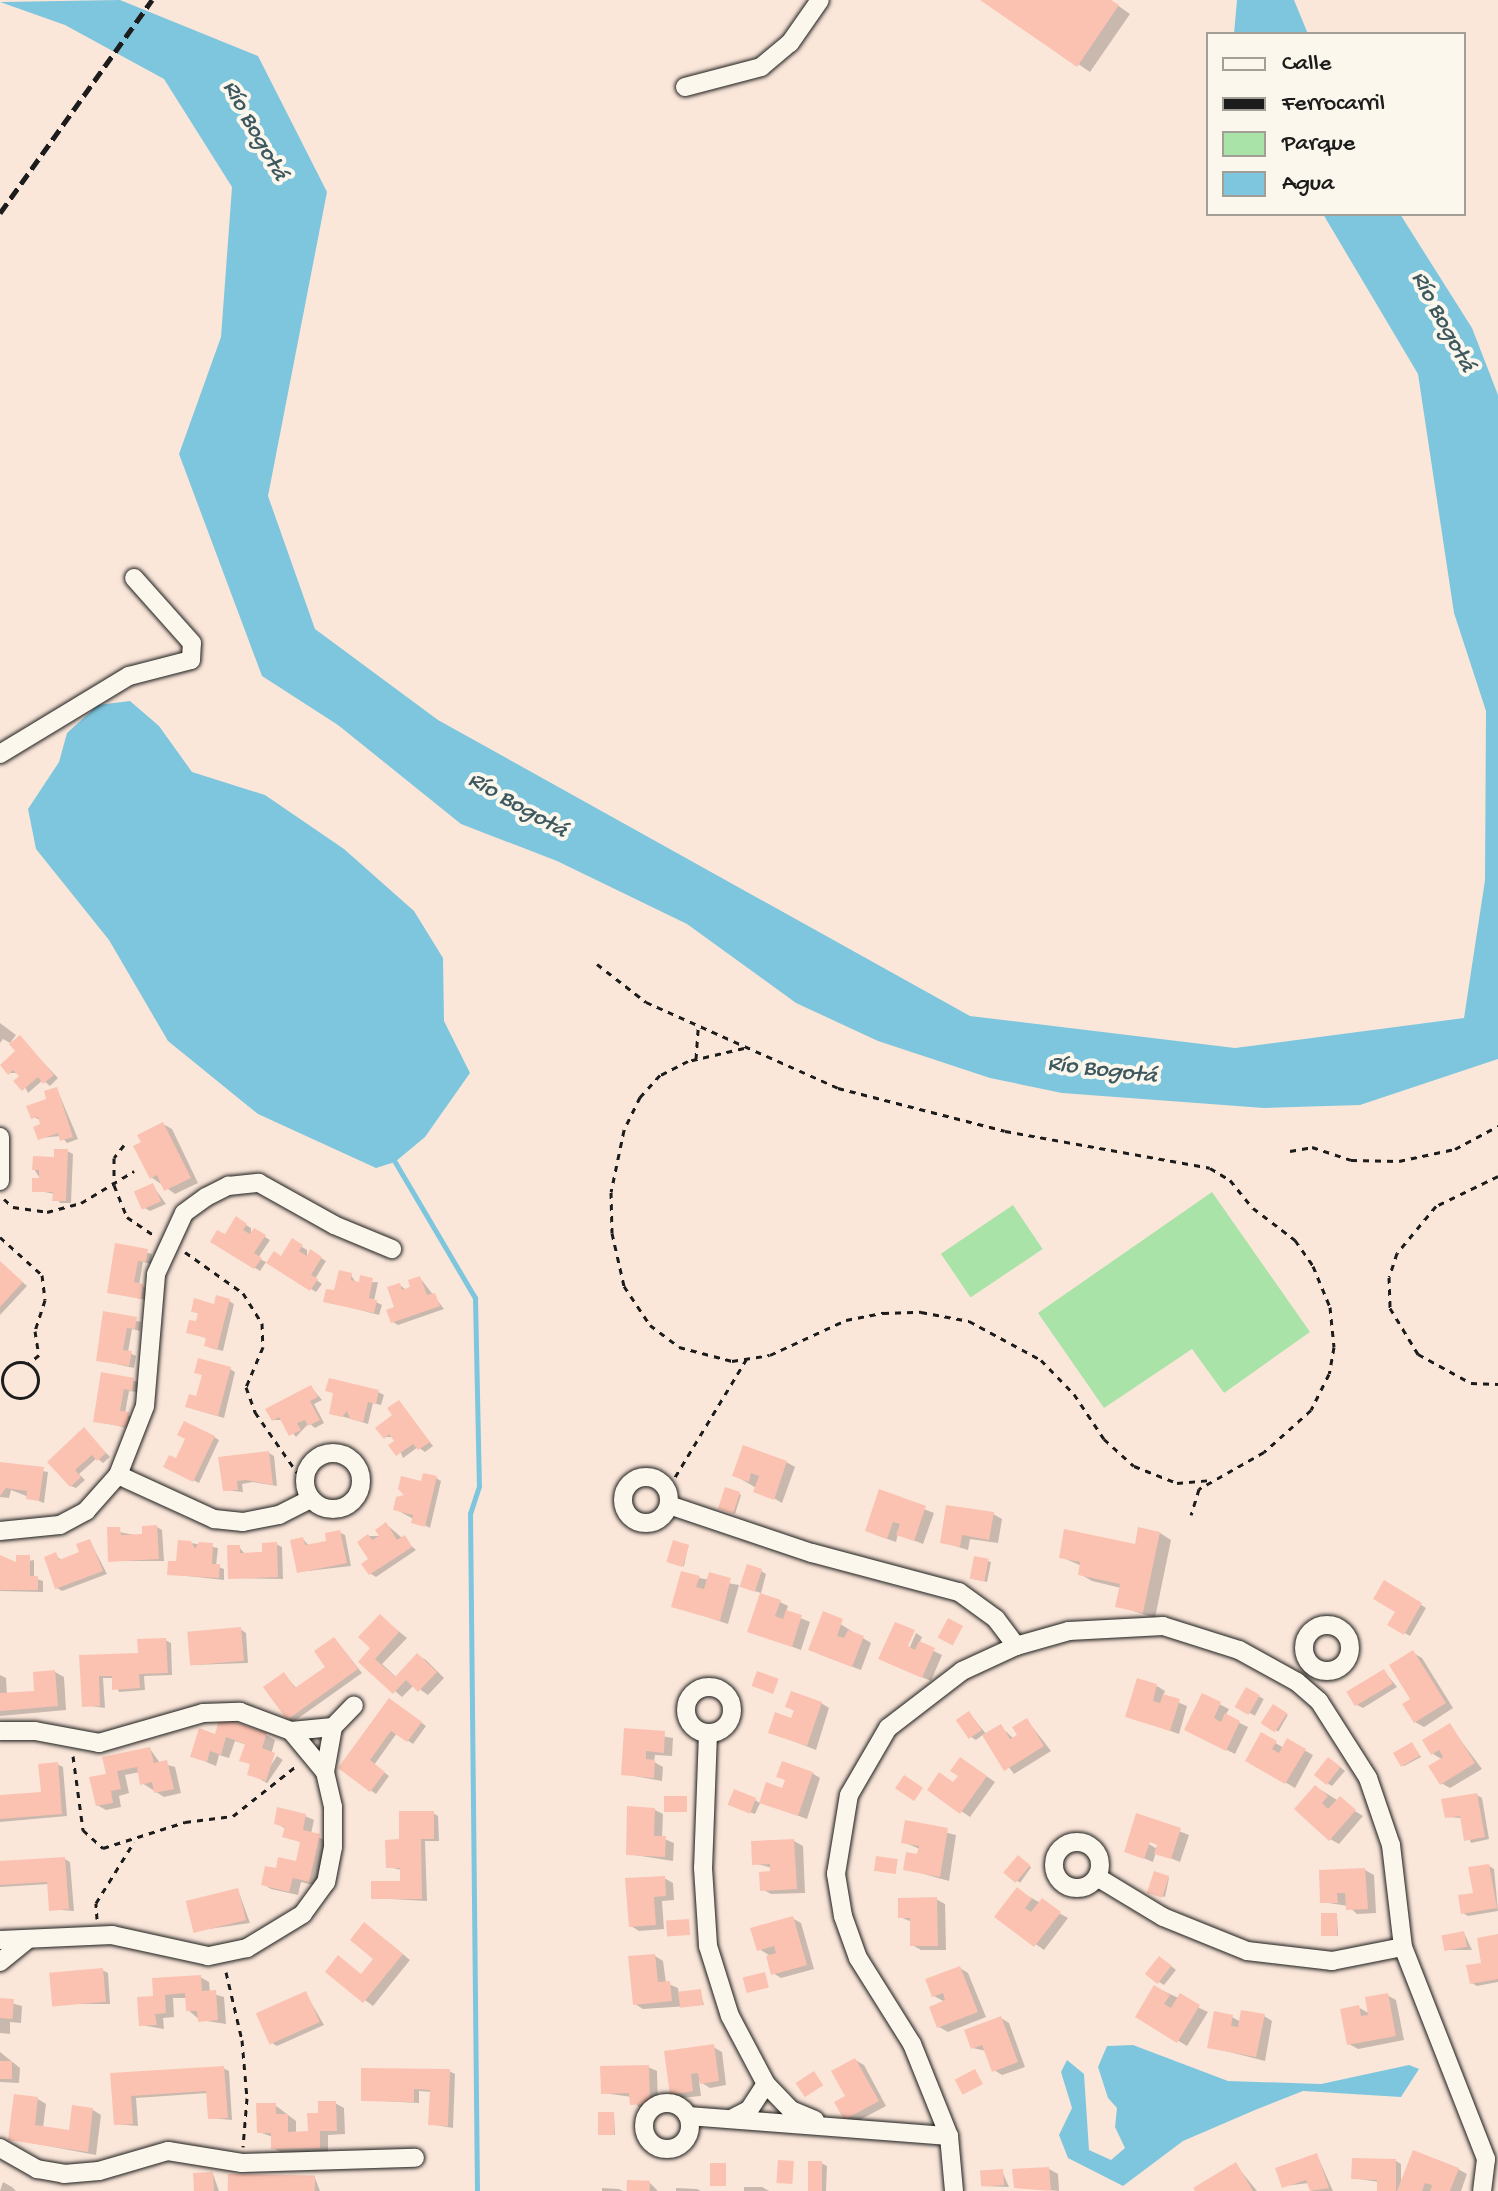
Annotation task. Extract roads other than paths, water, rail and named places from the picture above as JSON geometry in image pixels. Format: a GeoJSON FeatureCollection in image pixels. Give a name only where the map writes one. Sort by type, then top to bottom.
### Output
{"type":"FeatureCollection","features":[{"type":"Feature","properties":{"kind":"street"},"geometry":{"type":"LineString","coordinates":[[685,87],[761,67],[790,43],[820,0]]}},
{"type":"Feature","properties":{"kind":"street"},"geometry":{"type":"LineString","coordinates":[[0,754],[129,676],[191,660],[192,643],[134,578]]}},
{"type":"Feature","properties":{"kind":"street"},"geometry":{"type":"LineString","coordinates":[[0,1137],[0,1181]]}},
{"type":"Feature","properties":{"kind":"street"},"geometry":{"type":"LineString","coordinates":[[0,1531],[60,1525],[86,1511],[118,1475],[145,1406],[150,1315],[169,1240],[184,1213],[206,1197],[228,1186],[259,1183],[334,1225],[392,1249]]}},
{"type":"Feature","properties":{"kind":"street"},"geometry":{"type":"LineString","coordinates":[[118,1475],[214,1519],[243,1522],[279,1515],[308,1491]]}},
{"type":"Feature","properties":{"kind":"street"},"geometry":{"type":"LineString","coordinates":[[668,1498],[812,1553],[959,1592],[996,1619],[1016,1646]]}},
{"type":"Feature","properties":{"kind":"street"},"geometry":{"type":"LineString","coordinates":[[954,2191],[949,2136],[912,2044],[858,1958],[843,1916],[836,1874],[840,1832],[849,1795],[888,1728],[962,1671],[1016,1646],[1069,1631],[1163,1626],[1239,1650],[1297,1682],[1319,1701],[1368,1778],[1391,1845],[1403,1947],[1492,2157],[1482,2191]]}},
{"type":"Feature","properties":{"kind":"street"},"geometry":{"type":"LineString","coordinates":[[1297,1682],[1312,1665]]}},
{"type":"Feature","properties":{"kind":"street"},"geometry":{"type":"LineString","coordinates":[[0,1940],[97,1935],[208,1956],[247,1948],[303,1914],[326,1882],[333,1807],[325,1772],[333,1727],[354,1705]]}},
{"type":"Feature","properties":{"kind":"street"},"geometry":{"type":"LineString","coordinates":[[0,1731],[71,1736],[99,1743],[203,1713],[240,1712],[291,1731],[333,1727]]}},
{"type":"Feature","properties":{"kind":"street"},"geometry":{"type":"LineString","coordinates":[[291,1731],[325,1772]]}},
{"type":"Feature","properties":{"kind":"street"},"geometry":{"type":"LineString","coordinates":[[708,1733],[703,1868],[708,1946],[730,2016],[766,2084],[791,2110],[841,2127]]}},
{"type":"Feature","properties":{"kind":"street"},"geometry":{"type":"LineString","coordinates":[[1097,1877],[1163,1917],[1247,1951],[1332,1961],[1403,1947]]}},
{"type":"Feature","properties":{"kind":"street"},"geometry":{"type":"LineString","coordinates":[[0,1962],[28,1939]]}},
{"type":"Feature","properties":{"kind":"street"},"geometry":{"type":"LineString","coordinates":[[733,2118],[749,2110],[766,2084]]}},
{"type":"Feature","properties":{"kind":"street"},"geometry":{"type":"LineString","coordinates":[[688,2116],[949,2136]]}},
{"type":"Feature","properties":{"kind":"street"},"geometry":{"type":"LineString","coordinates":[[0,2148],[20,2161],[64,2174],[99,2171],[168,2151],[242,2163],[415,2158]]}},
{"type":"Feature","properties":{"kind":"street"},"geometry":{"type":"LineString","coordinates":[[0,2168],[20,2161]]}},
{"type":"Feature","properties":{"kind":"water","name":"Río Bogotá"},"geometry":{"type":"Polygon","coordinates":[[[120,0],[258,56],[327,192],[268,496],[315,629],[438,720],[970,1016],[1235,1048],[1464,1018],[1485,880],[1486,711],[1454,613],[1418,374],[1324,216],[1401,216],[1472,328],[1498,395],[1498,1059],[1360,1105],[1264,1108],[1062,1093],[990,1078],[878,1041],[796,1003],[687,924],[557,861],[461,824],[338,725],[262,676],[179,454],[221,337],[232,187],[164,79],[65,25],[0,2],[120,0]]]}},
{"type":"Feature","properties":{"kind":"water"},"geometry":{"type":"Polygon","coordinates":[[[1237,0],[1294,0],[1307,32],[1234,32],[1237,0]]]}},
{"type":"Feature","properties":{"kind":"water"},"geometry":{"type":"Polygon","coordinates":[[[130,701],[159,726],[192,772],[265,795],[344,849],[414,911],[443,958],[444,1021],[470,1073],[425,1137],[395,1162],[376,1168],[258,1114],[168,1041],[109,940],[36,849],[28,809],[59,762],[67,733],[98,705],[130,701]]]}},
{"type":"Feature","properties":{"kind":"water"},"geometry":{"type":"Polygon","coordinates":[[[1133,2045],[1228,2081],[1321,2084],[1409,2065],[1419,2069],[1401,2097],[1303,2091],[1183,2141],[1123,2186],[1068,2158],[1059,2135],[1072,2108],[1061,2072],[1067,2060],[1084,2074],[1089,2150],[1111,2160],[1125,2148],[1115,2127],[1117,2108],[1108,2098],[1098,2067],[1107,2046],[1133,2045]]]}},
{"type":"Feature","properties":{"kind":"waterway"},"geometry":{"type":"LineString","coordinates":[[395,1162],[475,1298],[479,1486],[470,1513],[477,2191]]}},
{"type":"Feature","properties":{"kind":"railway"},"geometry":{"type":"LineString","coordinates":[[0,213],[152,0]]}}]}
